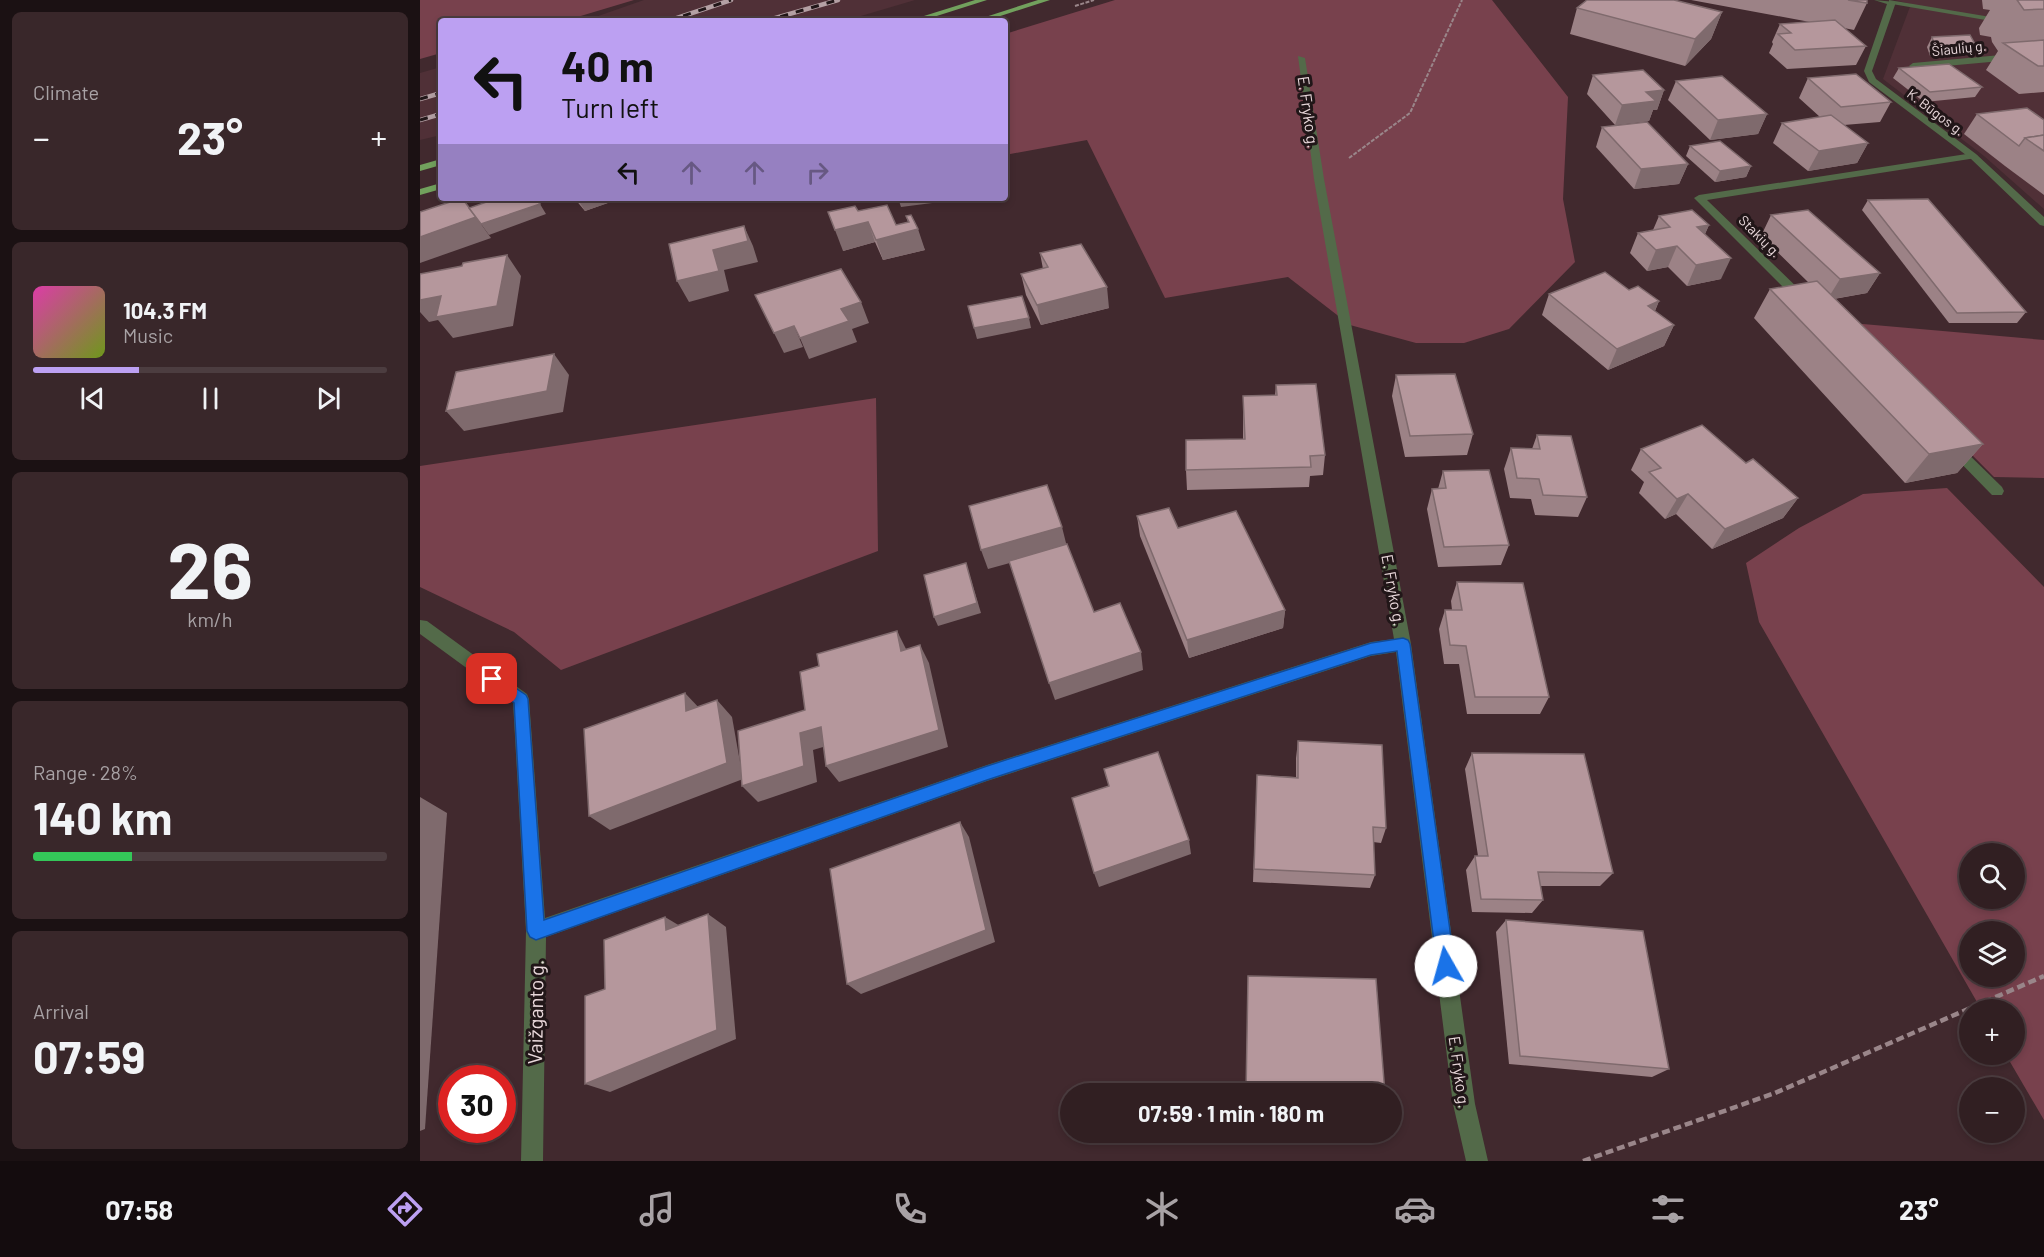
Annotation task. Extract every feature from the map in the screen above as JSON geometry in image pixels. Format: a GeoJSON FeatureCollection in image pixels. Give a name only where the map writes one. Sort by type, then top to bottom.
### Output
{"type":"FeatureCollection","features":[{"type":"Feature","properties":{"kind":"main road"},"geometry":{"type":"LineString","coordinates":[[922,18],[982,0]]}},
{"type":"Feature","properties":{"kind":"main road"},"geometry":{"type":"LineString","coordinates":[[987,18],[1046,0]]}},
{"type":"Feature","properties":{"kind":"main road"},"geometry":{"type":"LineString","coordinates":[[420,168],[438,163]]}},
{"type":"Feature","properties":{"kind":"main road"},"geometry":{"type":"LineString","coordinates":[[420,192],[438,187]]}},
{"type":"Feature","properties":{"kind":"street"},"geometry":{"type":"LineString","coordinates":[[1878,0],[2044,28]]}},
{"type":"Feature","properties":{"kind":"street","name":"K. Būgos g."},"geometry":{"type":"LineString","coordinates":[[1892,2],[1868,71],[1872,80],[1973,156],[2044,223]]}},
{"type":"Feature","properties":{"kind":"street","name":"Šiaulių g."},"geometry":{"type":"LineString","coordinates":[[1913,66],[2044,54]]}},
{"type":"Feature","properties":{"kind":"street","name":"E. Fryko g."},"geometry":{"type":"LineString","coordinates":[[1301,58],[1319,179],[1403,644],[1464,1104],[1476,1161]]}},
{"type":"Feature","properties":{"kind":"street","name":"Stakių g."},"geometry":{"type":"LineString","coordinates":[[1812,309],[1699,198],[1973,156]]}},
{"type":"Feature","properties":{"kind":"street"},"geometry":{"type":"LineString","coordinates":[[1946,441],[1997,490]]}},
{"type":"Feature","properties":{"kind":"street","name":"Vaižganto g."},"geometry":{"type":"LineString","coordinates":[[421,626],[521,699],[536,931],[532,1161]]}},
{"type":"Feature","properties":{"kind":"street"},"geometry":{"type":"LineString","coordinates":[[536,931],[987,773],[1371,649],[1403,644]]}},
{"type":"Feature","properties":{"kind":"path"},"geometry":{"type":"LineString","coordinates":[[1319,179],[1410,113],[1462,0]]}},
{"type":"Feature","properties":{"kind":"path"},"geometry":{"type":"LineString","coordinates":[[1583,1161],[1775,1093],[2044,976]]}},
{"type":"Feature","properties":{"kind":"shaded area"},"geometry":{"type":"Polygon","coordinates":[[[420,0],[634,0],[574,18],[438,18],[438,54],[420,59],[420,0]]]}},
{"type":"Feature","properties":{"kind":"shaded area"},"geometry":{"type":"Polygon","coordinates":[[[644,0],[915,0],[854,18],[593,18],[644,0]]]}},
{"type":"Feature","properties":{"kind":"shaded area"},"geometry":{"type":"Polygon","coordinates":[[[1115,0],[1492,0],[1568,97],[1563,199],[1575,262],[1509,329],[1464,343],[1416,343],[1350,325],[1288,277],[1165,298],[1087,140],[1008,154],[1008,33],[1115,0]]]}},
{"type":"Feature","properties":{"kind":"shaded area"},"geometry":{"type":"Polygon","coordinates":[[[1894,0],[2044,0],[2044,209],[1984,156],[1883,79],[1911,4],[1894,0]]]}},
{"type":"Feature","properties":{"kind":"shaded area"},"geometry":{"type":"Polygon","coordinates":[[[438,68],[438,136],[420,140],[420,73],[438,68]]]}},
{"type":"Feature","properties":{"kind":"shaded area"},"geometry":{"type":"Polygon","coordinates":[[[1840,322],[2044,340],[2044,478],[1994,477],[1840,322]]]}},
{"type":"Feature","properties":{"kind":"shaded area"},"geometry":{"type":"Polygon","coordinates":[[[876,398],[878,551],[561,670],[514,632],[420,587],[420,466],[876,398]]]}},
{"type":"Feature","properties":{"kind":"shaded area"},"geometry":{"type":"Polygon","coordinates":[[[1947,488],[2044,587],[2044,1120],[2025,1088],[2025,1077],[2019,1077],[2012,1065],[2025,1065],[2025,999],[1975,999],[1968,987],[2025,987],[2025,921],[1959,921],[1959,971],[1759,622],[1746,563],[1799,528],[1863,494],[1947,488]]]}},
{"type":"Feature","properties":{"kind":"building"},"geometry":{"type":"Polygon","coordinates":[[[1587,0],[1674,0],[1722,12],[1695,39],[1577,8],[1587,0]]]}},
{"type":"Feature","properties":{"kind":"building"},"geometry":{"type":"Polygon","coordinates":[[[1848,0],[1867,0],[1867,3],[1848,0]]]}},
{"type":"Feature","properties":{"kind":"building"},"geometry":{"type":"Polygon","coordinates":[[[2017,0],[2044,0],[2044,9],[2024,10],[2017,0]]]}},
{"type":"Feature","properties":{"kind":"building"},"geometry":{"type":"Polygon","coordinates":[[[1835,20],[1866,46],[1795,50],[1778,34],[1791,33],[1780,24],[1835,20]]]}},
{"type":"Feature","properties":{"kind":"building"},"geometry":{"type":"Polygon","coordinates":[[[1970,35],[1975,44],[1935,47],[1932,37],[1970,35]]]}},
{"type":"Feature","properties":{"kind":"building"},"geometry":{"type":"Polygon","coordinates":[[[2044,40],[2044,66],[2038,66],[2003,43],[2044,40]]]}},
{"type":"Feature","properties":{"kind":"building"},"geometry":{"type":"Polygon","coordinates":[[[1949,64],[1982,87],[1930,92],[1899,68],[1949,64]]]}},
{"type":"Feature","properties":{"kind":"building"},"geometry":{"type":"Polygon","coordinates":[[[1643,70],[1664,90],[1646,92],[1656,101],[1622,105],[1593,75],[1643,70]]]}},
{"type":"Feature","properties":{"kind":"building"},"geometry":{"type":"Polygon","coordinates":[[[1856,74],[1891,102],[1841,107],[1808,78],[1856,74]]]}},
{"type":"Feature","properties":{"kind":"building"},"geometry":{"type":"Polygon","coordinates":[[[1722,76],[1767,114],[1718,120],[1676,81],[1722,76]]]}},
{"type":"Feature","properties":{"kind":"building"},"geometry":{"type":"Polygon","coordinates":[[[2027,108],[2044,120],[2044,135],[2025,138],[2019,146],[1977,114],[2027,108]]]}},
{"type":"Feature","properties":{"kind":"building"},"geometry":{"type":"Polygon","coordinates":[[[1831,115],[1868,143],[1819,151],[1782,123],[1831,115]]]}},
{"type":"Feature","properties":{"kind":"building"},"geometry":{"type":"Polygon","coordinates":[[[1647,122],[1688,164],[1641,169],[1602,127],[1647,122]]]}},
{"type":"Feature","properties":{"kind":"building"},"geometry":{"type":"Polygon","coordinates":[[[2044,135],[2044,151],[2025,138],[2044,135]]]}},
{"type":"Feature","properties":{"kind":"building"},"geometry":{"type":"Polygon","coordinates":[[[1720,141],[1751,166],[1720,171],[1690,146],[1720,141]]]}},
{"type":"Feature","properties":{"kind":"building"},"geometry":{"type":"Polygon","coordinates":[[[1928,199],[2026,312],[1957,313],[1868,200],[1928,199]]]}},
{"type":"Feature","properties":{"kind":"building"},"geometry":{"type":"Polygon","coordinates":[[[453,201],[464,201],[476,217],[420,237],[420,212],[453,201]]]}},
{"type":"Feature","properties":{"kind":"building"},"geometry":{"type":"Polygon","coordinates":[[[489,201],[538,201],[540,204],[481,224],[469,208],[489,201]]]}},
{"type":"Feature","properties":{"kind":"building"},"geometry":{"type":"Polygon","coordinates":[[[887,205],[896,225],[909,222],[906,216],[911,215],[918,229],[876,240],[868,222],[835,230],[828,212],[855,206],[858,211],[887,205]]]}},
{"type":"Feature","properties":{"kind":"building"},"geometry":{"type":"Polygon","coordinates":[[[1692,210],[1709,225],[1697,227],[1731,258],[1696,265],[1677,246],[1656,250],[1638,233],[1670,227],[1659,216],[1692,210]]]}},
{"type":"Feature","properties":{"kind":"building"},"geometry":{"type":"Polygon","coordinates":[[[1808,210],[1880,273],[1840,279],[1771,215],[1808,210]]]}},
{"type":"Feature","properties":{"kind":"building"},"geometry":{"type":"Polygon","coordinates":[[[744,226],[748,241],[713,250],[719,271],[677,281],[669,244],[744,226]]]}},
{"type":"Feature","properties":{"kind":"building"},"geometry":{"type":"Polygon","coordinates":[[[1081,244],[1107,287],[1037,305],[1021,274],[1048,267],[1040,253],[1081,244]]]}},
{"type":"Feature","properties":{"kind":"building"},"geometry":{"type":"Polygon","coordinates":[[[507,255],[497,306],[436,317],[441,296],[420,300],[420,274],[507,255]]]}},
{"type":"Feature","properties":{"kind":"building"},"geometry":{"type":"Polygon","coordinates":[[[841,269],[861,302],[841,309],[849,321],[800,338],[794,326],[774,333],[755,295],[841,269]]]}},
{"type":"Feature","properties":{"kind":"building"},"geometry":{"type":"Polygon","coordinates":[[[1605,272],[1629,290],[1638,286],[1659,301],[1648,306],[1674,325],[1617,349],[1549,294],[1605,272]]]}},
{"type":"Feature","properties":{"kind":"building"},"geometry":{"type":"Polygon","coordinates":[[[1817,281],[1983,444],[1929,454],[1770,289],[1817,281]]]}},
{"type":"Feature","properties":{"kind":"building"},"geometry":{"type":"Polygon","coordinates":[[[1022,296],[1029,318],[974,328],[968,306],[1022,296]]]}},
{"type":"Feature","properties":{"kind":"building"},"geometry":{"type":"Polygon","coordinates":[[[554,354],[547,391],[446,411],[456,372],[554,354]]]}},
{"type":"Feature","properties":{"kind":"building"},"geometry":{"type":"Polygon","coordinates":[[[1455,374],[1473,434],[1410,436],[1396,375],[1455,374]]]}},
{"type":"Feature","properties":{"kind":"building"},"geometry":{"type":"Polygon","coordinates":[[[1316,384],[1325,455],[1310,456],[1311,467],[1186,470],[1186,440],[1245,439],[1243,396],[1277,395],[1276,385],[1316,384]]]}},
{"type":"Feature","properties":{"kind":"building"},"geometry":{"type":"Polygon","coordinates":[[[1702,425],[1746,463],[1753,459],[1798,498],[1725,529],[1688,494],[1677,499],[1649,472],[1661,468],[1641,449],[1702,425]]]}},
{"type":"Feature","properties":{"kind":"building"},"geometry":{"type":"Polygon","coordinates":[[[1537,435],[1571,436],[1587,497],[1543,495],[1539,479],[1517,478],[1511,448],[1540,449],[1537,435]]]}},
{"type":"Feature","properties":{"kind":"building"},"geometry":{"type":"Polygon","coordinates":[[[1489,470],[1509,545],[1444,547],[1432,489],[1446,488],[1443,471],[1489,470]]]}},
{"type":"Feature","properties":{"kind":"building"},"geometry":{"type":"Polygon","coordinates":[[[1047,485],[1062,527],[981,550],[969,506],[1047,485]]]}},
{"type":"Feature","properties":{"kind":"building"},"geometry":{"type":"Polygon","coordinates":[[[1169,508],[1178,528],[1236,511],[1285,610],[1187,640],[1137,516],[1169,508]]]}},
{"type":"Feature","properties":{"kind":"building"},"geometry":{"type":"Polygon","coordinates":[[[1067,544],[1094,612],[1120,603],[1141,652],[1049,683],[1009,561],[1067,544]]]}},
{"type":"Feature","properties":{"kind":"building"},"geometry":{"type":"Polygon","coordinates":[[[966,563],[977,603],[934,617],[924,575],[966,563]]]}},
{"type":"Feature","properties":{"kind":"building"},"geometry":{"type":"Polygon","coordinates":[[[1457,582],[1523,583],[1549,697],[1475,697],[1466,646],[1450,645],[1445,610],[1462,610],[1457,582]]]}},
{"type":"Feature","properties":{"kind":"building"},"geometry":{"type":"Polygon","coordinates":[[[897,631],[901,651],[920,645],[939,730],[826,766],[821,727],[800,733],[804,766],[742,786],[738,731],[805,710],[800,672],[819,666],[817,654],[897,631]]]}},
{"type":"Feature","properties":{"kind":"building"},"geometry":{"type":"Polygon","coordinates":[[[685,693],[686,711],[717,700],[727,763],[589,816],[584,729],[685,693]]]}},
{"type":"Feature","properties":{"kind":"building"},"geometry":{"type":"Polygon","coordinates":[[[1298,741],[1382,745],[1386,828],[1373,827],[1375,875],[1254,869],[1257,775],[1298,778],[1298,741]]]}},
{"type":"Feature","properties":{"kind":"building"},"geometry":{"type":"Polygon","coordinates":[[[1158,752],[1189,840],[1094,873],[1072,798],[1109,786],[1104,769],[1158,752]]]}},
{"type":"Feature","properties":{"kind":"building"},"geometry":{"type":"Polygon","coordinates":[[[1472,753],[1584,754],[1613,873],[1538,872],[1543,900],[1481,899],[1475,856],[1488,856],[1472,753]]]}},
{"type":"Feature","properties":{"kind":"building"},"geometry":{"type":"Polygon","coordinates":[[[960,822],[986,930],[847,984],[830,869],[960,822]]]}},
{"type":"Feature","properties":{"kind":"building"},"geometry":{"type":"Polygon","coordinates":[[[708,914],[717,1030],[585,1084],[585,996],[605,989],[604,940],[665,917],[666,930],[708,914]]]}},
{"type":"Feature","properties":{"kind":"building"},"geometry":{"type":"Polygon","coordinates":[[[1506,920],[1643,931],[1669,1069],[1520,1056],[1506,920]]]}},
{"type":"Feature","properties":{"kind":"building"},"geometry":{"type":"Polygon","coordinates":[[[1248,976],[1376,979],[1384,1083],[1246,1083],[1248,976]]]}},
{"type":"Feature","properties":{"kind":"railway"},"geometry":{"type":"LineString","coordinates":[[677,18],[731,0]]}},
{"type":"Feature","properties":{"kind":"railway"},"geometry":{"type":"LineString","coordinates":[[775,18],[838,0]]}},
{"type":"Feature","properties":{"kind":"railway"},"geometry":{"type":"LineString","coordinates":[[420,99],[438,94]]}},
{"type":"Feature","properties":{"kind":"railway"},"geometry":{"type":"LineString","coordinates":[[420,120],[438,115]]}},
{"type":"Feature","properties":{"kind":"route"},"geometry":{"type":"LineString","coordinates":[[492,679],[521,699],[536,931],[987,773],[1371,649],[1403,644],[1446,966]]}}]}
